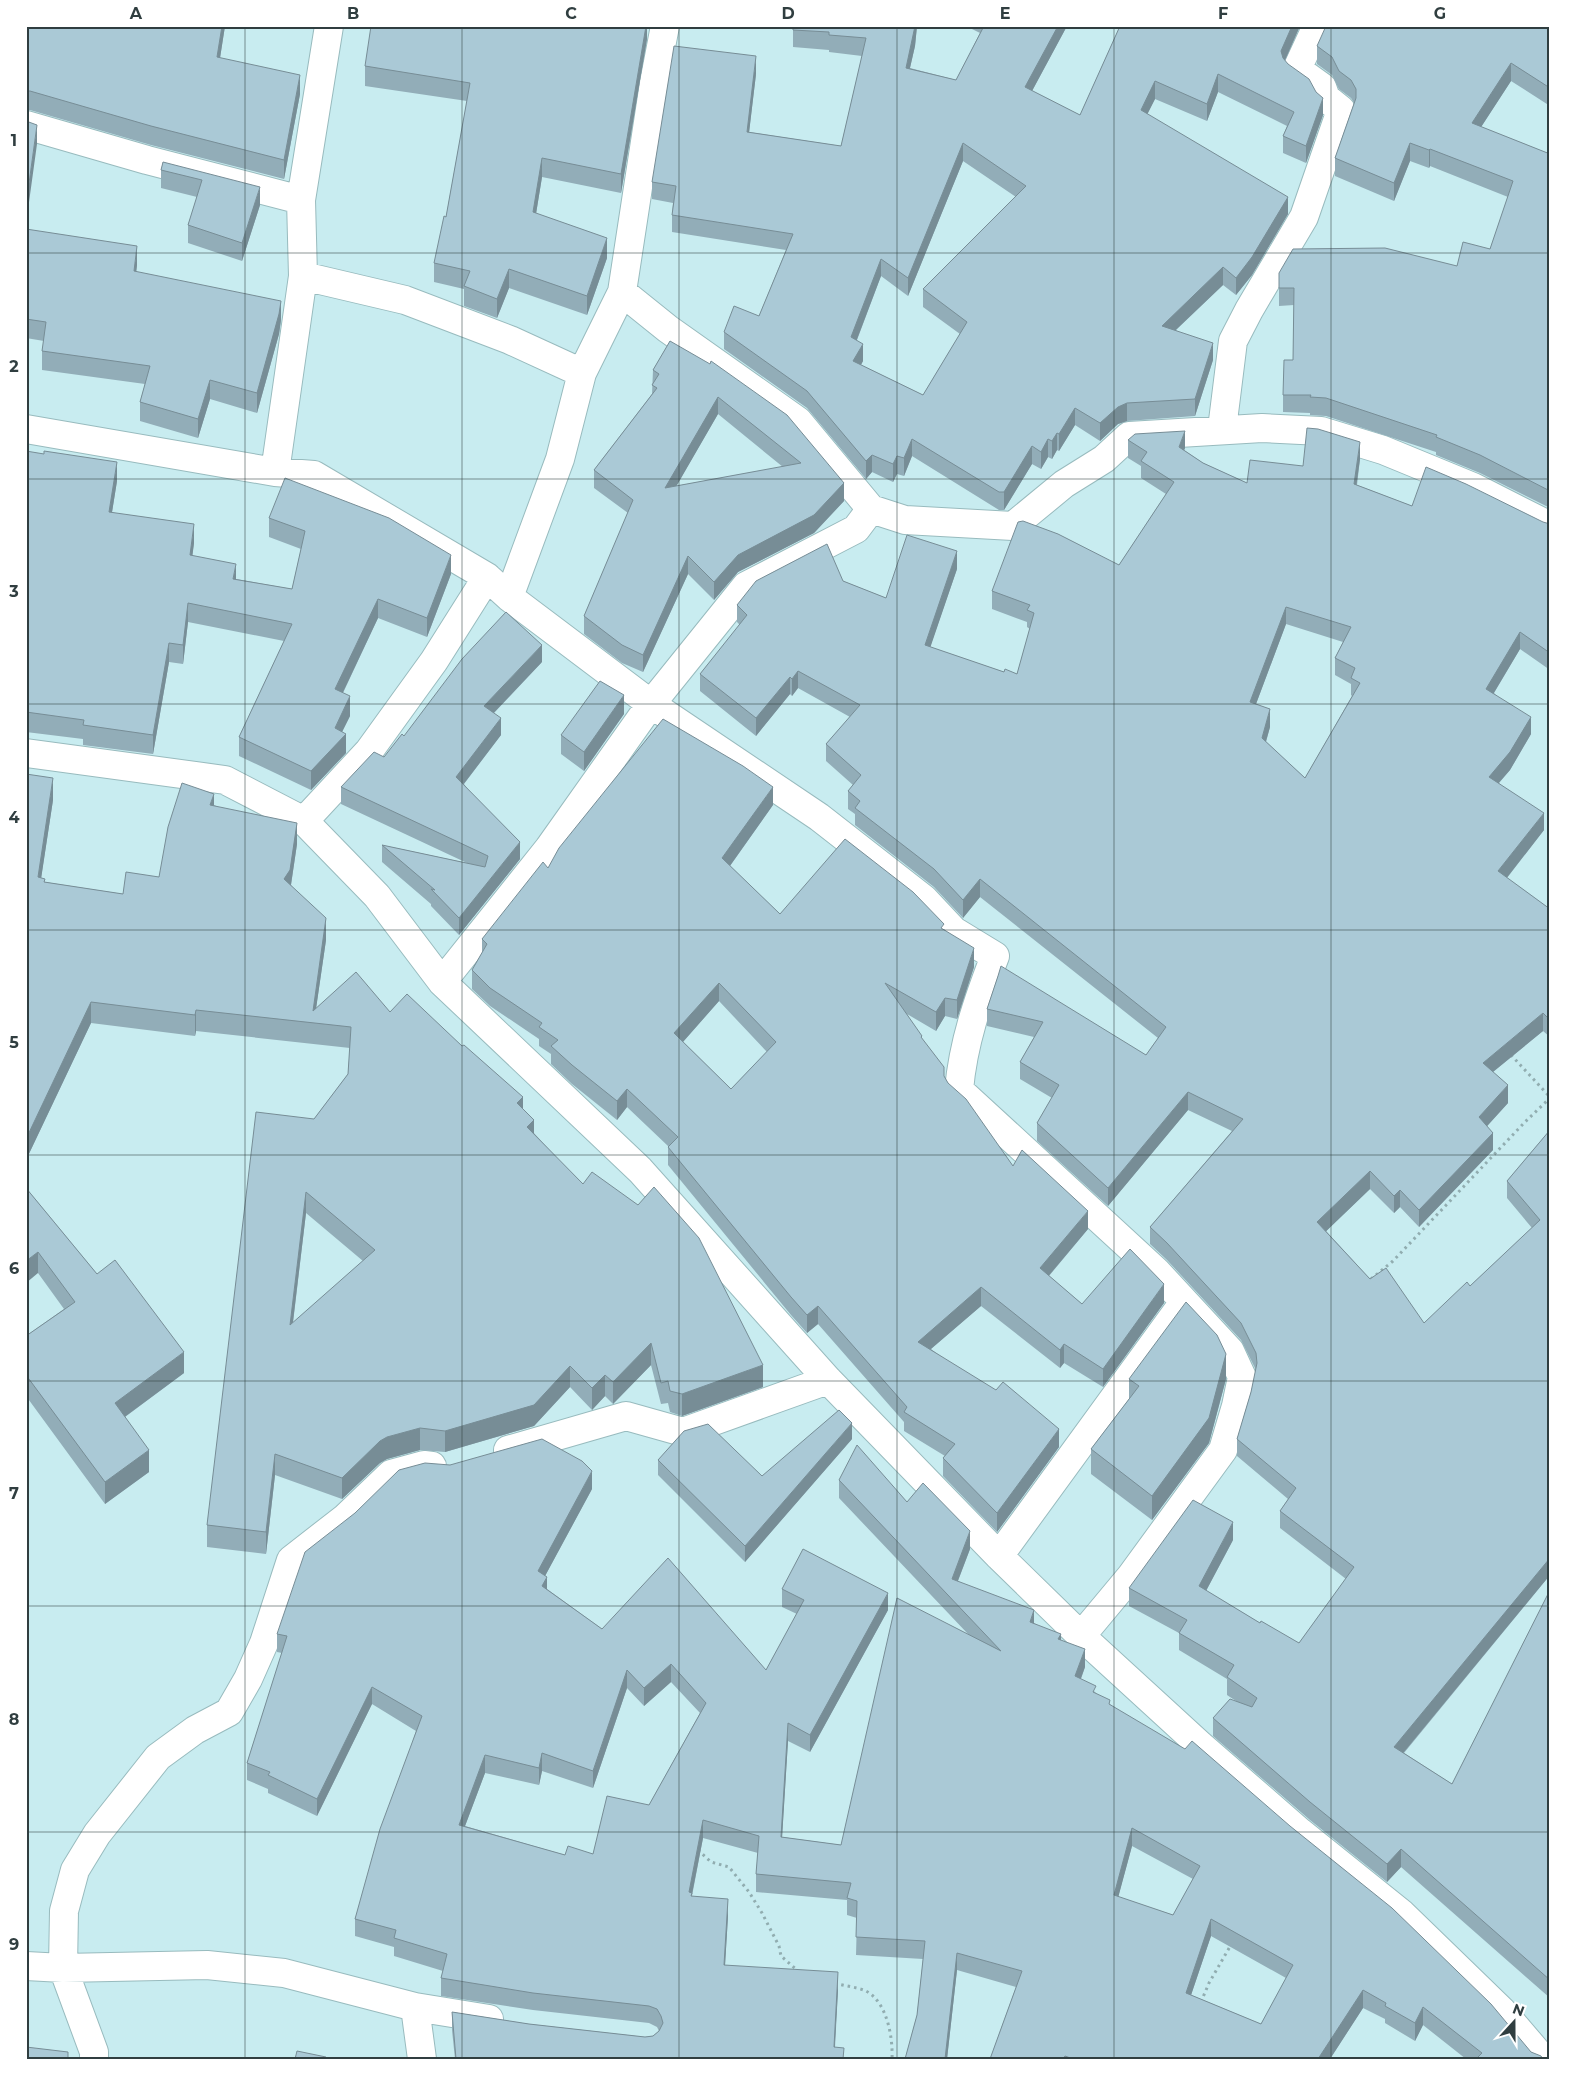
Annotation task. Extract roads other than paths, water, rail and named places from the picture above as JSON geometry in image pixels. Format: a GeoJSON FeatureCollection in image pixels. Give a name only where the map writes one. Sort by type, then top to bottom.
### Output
{"type":"FeatureCollection","features":[{"type":"Feature","properties":{"kind":"street"},"geometry":{"type":"LineString","coordinates":[[275,472],[303,276],[301,200],[330,26]]}},
{"type":"Feature","properties":{"kind":"street"},"geometry":{"type":"LineString","coordinates":[[509,597],[560,459],[582,373],[622,292],[654,83],[665,26]]}},
{"type":"Feature","properties":{"kind":"street"},"geometry":{"type":"LineString","coordinates":[[1222,429],[1233,341],[1249,310],[1304,218],[1341,110],[1326,98],[1322,87],[1297,69],[1317,26]]}},
{"type":"Feature","properties":{"kind":"street"},"geometry":{"type":"LineString","coordinates":[[26,125],[147,160],[301,200]]}},
{"type":"Feature","properties":{"kind":"street"},"geometry":{"type":"LineString","coordinates":[[303,276],[406,300],[510,340],[582,373]]}},
{"type":"Feature","properties":{"kind":"street"},"geometry":{"type":"LineString","coordinates":[[622,292],[668,329],[798,421],[870,509],[905,520],[1013,526],[1064,484],[1104,459],[1129,436],[1262,428],[1321,431],[1383,450],[1464,483],[1550,526]]}},
{"type":"Feature","properties":{"kind":"street"},"geometry":{"type":"LineString","coordinates":[[26,429],[275,472],[314,475],[487,577],[509,597],[650,704],[697,733],[819,817],[924,899],[954,931],[995,956],[974,1014],[962,1061],[959,1090],[1156,1271],[1230,1351],[1242,1377],[1223,1450],[1131,1576],[1081,1636]]}},
{"type":"Feature","properties":{"kind":"street"},"geometry":{"type":"LineString","coordinates":[[442,982],[549,848],[650,704],[746,586],[856,529],[870,509]]}},
{"type":"Feature","properties":{"kind":"street"},"geometry":{"type":"LineString","coordinates":[[304,821],[369,751],[434,661],[487,577]]}},
{"type":"Feature","properties":{"kind":"street"},"geometry":{"type":"LineString","coordinates":[[26,753],[225,780],[304,821],[377,896],[442,982],[640,1170],[828,1380],[999,1556],[1081,1636],[1200,1746],[1300,1832],[1402,1914],[1502,2011],[1543,2059]]}},
{"type":"Feature","properties":{"kind":"street"},"geometry":{"type":"LineString","coordinates":[[999,1556],[1184,1302]]}},
{"type":"Feature","properties":{"kind":"street"},"geometry":{"type":"LineString","coordinates":[[484,1457],[626,1416],[683,1432],[828,1380]]}},
{"type":"Feature","properties":{"kind":"street"},"geometry":{"type":"LineString","coordinates":[[94,2059],[94,2052],[63,1968],[64,1910],[76,1870],[97,1834],[158,1757],[196,1730],[229,1712],[248,1679],[264,1643],[291,1560],[345,1518],[391,1474],[424,1465],[446,1468],[455,1465]]}},
{"type":"Feature","properties":{"kind":"street"},"geometry":{"type":"LineString","coordinates":[[26,1966],[63,1968],[207,1965],[284,1973],[414,2007],[513,2023]]}},
{"type":"Feature","properties":{"kind":"street"},"geometry":{"type":"LineString","coordinates":[[414,2007],[422,2059]]}}]}
